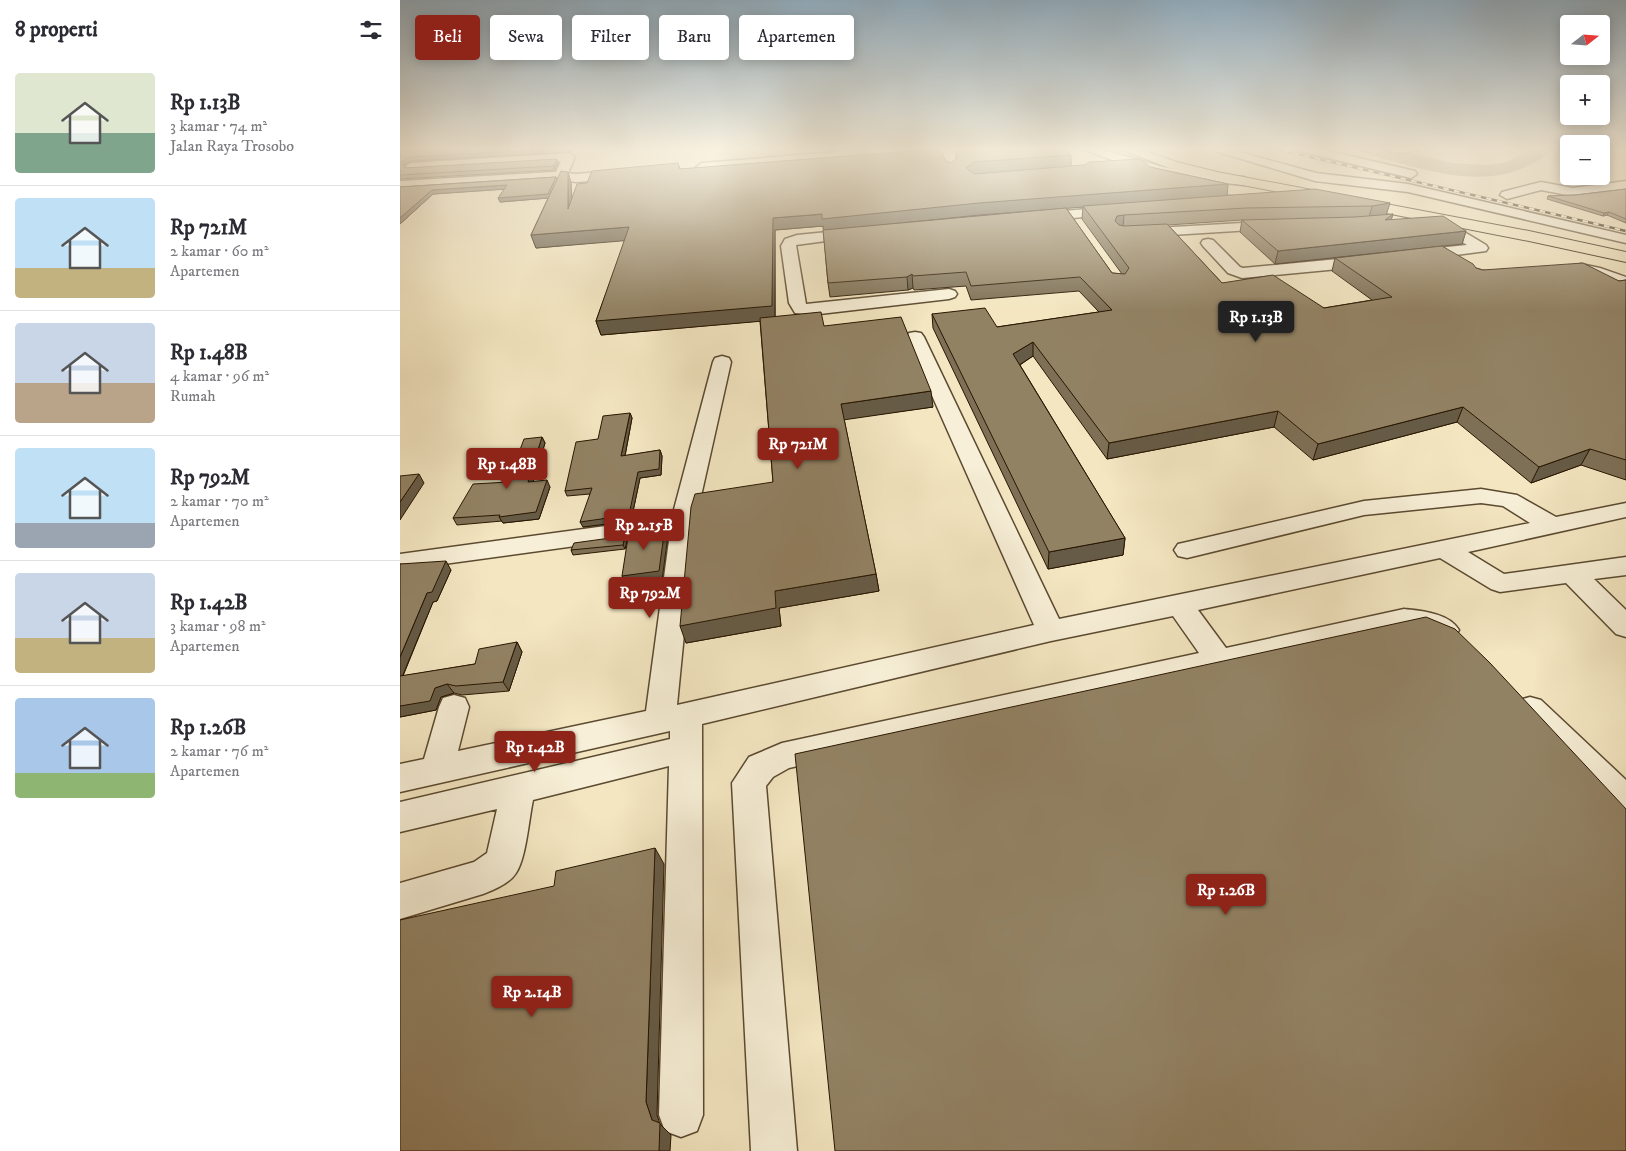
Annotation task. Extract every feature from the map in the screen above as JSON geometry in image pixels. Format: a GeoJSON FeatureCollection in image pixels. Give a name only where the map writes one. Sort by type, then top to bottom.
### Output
{"type":"FeatureCollection","features":[{"type":"Feature","properties":{"kind":"highway"},"geometry":{"type":"LineString","coordinates":[[1352,202],[1626,257]]}},
{"type":"Feature","properties":{"kind":"highway"},"geometry":{"type":"LineString","coordinates":[[1382,202],[1626,251]]}},
{"type":"Feature","properties":{"kind":"street"},"geometry":{"type":"LineString","coordinates":[[1476,202],[1626,239]]}},
{"type":"Feature","properties":{"kind":"street"},"geometry":{"type":"LineString","coordinates":[[1326,211],[1348,208],[1359,203]]}},
{"type":"Feature","properties":{"kind":"street"},"geometry":{"type":"LineString","coordinates":[[1025,218],[1129,210]]}},
{"type":"Feature","properties":{"kind":"street"},"geometry":{"type":"LineString","coordinates":[[1070,214],[1080,228]]}},
{"type":"Feature","properties":{"kind":"street"},"geometry":{"type":"LineString","coordinates":[[1380,223],[1420,215]]}},
{"type":"Feature","properties":{"kind":"street"},"geometry":{"type":"LineString","coordinates":[[1405,226],[1463,223]]}},
{"type":"Feature","properties":{"kind":"street"},"geometry":{"type":"LineString","coordinates":[[1123,233],[1293,225]]}},
{"type":"Feature","properties":{"kind":"street"},"geometry":{"type":"LineString","coordinates":[[1402,257],[1481,248],[1446,225]]}},
{"type":"Feature","properties":{"kind":"street"},"geometry":{"type":"LineString","coordinates":[[874,232],[797,239],[790,242],[788,246],[797,303],[801,309],[811,310],[949,294]]}},
{"type":"Feature","properties":{"kind":"street"},"geometry":{"type":"LineString","coordinates":[[1192,245],[1282,236]]}},
{"type":"Feature","properties":{"kind":"street"},"geometry":{"type":"LineString","coordinates":[[1208,243],[1234,270],[1242,273],[1382,259]]}},
{"type":"Feature","properties":{"kind":"street"},"geometry":{"type":"LineString","coordinates":[[1562,270],[1588,269],[1626,283]]}},
{"type":"Feature","properties":{"kind":"street"},"geometry":{"type":"LineString","coordinates":[[915,337],[1052,631]]}},
{"type":"Feature","properties":{"kind":"street"},"geometry":{"type":"LineString","coordinates":[[681,1115],[677,728],[683,523],[722,362]]}},
{"type":"Feature","properties":{"kind":"street"},"geometry":{"type":"LineString","coordinates":[[1187,550],[1364,508],[1481,496],[1509,500],[1551,525]]}},
{"type":"Feature","properties":{"kind":"street"},"geometry":{"type":"LineString","coordinates":[[400,778],[677,728],[1052,631],[1626,510]]}},
{"type":"Feature","properties":{"kind":"street"},"geometry":{"type":"LineString","coordinates":[[400,562],[683,523]]}},
{"type":"Feature","properties":{"kind":"street"},"geometry":{"type":"LineString","coordinates":[[1443,549],[1500,583],[1626,566]]}},
{"type":"Feature","properties":{"kind":"street"},"geometry":{"type":"LineString","coordinates":[[1573,574],[1626,627]]}},
{"type":"Feature","properties":{"kind":"street"},"geometry":{"type":"LineString","coordinates":[[1180,605],[1220,660]]}},
{"type":"Feature","properties":{"kind":"street"},"geometry":{"type":"LineString","coordinates":[[774,1151],[749,783],[761,767],[782,756],[1404,620],[1422,621],[1442,629],[1464,645]]}},
{"type":"Feature","properties":{"kind":"street"},"geometry":{"type":"LineString","coordinates":[[1513,693],[1626,802]]}},
{"type":"Feature","properties":{"kind":"street"},"geometry":{"type":"LineString","coordinates":[[437,770],[454,707]]}},
{"type":"Feature","properties":{"kind":"street"},"geometry":{"type":"LineString","coordinates":[[400,817],[518,788],[677,728]]}},
{"type":"Feature","properties":{"kind":"street"},"geometry":{"type":"LineString","coordinates":[[400,901],[483,877],[503,863],[518,788]]}},
{"type":"Feature","properties":{"kind":"building"},"geometry":{"type":"Polygon","coordinates":[[[400,202],[419,202],[400,218],[400,202]]]}},
{"type":"Feature","properties":{"kind":"building"},"geometry":{"type":"Polygon","coordinates":[[[547,202],[568,202],[568,209],[571,202],[996,202],[822,219],[822,214],[773,218],[772,306],[596,321],[629,227],[531,235],[547,202]]]}},
{"type":"Feature","properties":{"kind":"building"},"geometry":{"type":"Polygon","coordinates":[[[1142,202],[1390,203],[1372,206],[1246,208],[1117,216],[1115,221],[1119,225],[1124,226],[1167,224],[1222,283],[1273,275],[1324,308],[1392,297],[1335,258],[1442,246],[1473,264],[1476,268],[1483,270],[1583,263],[1619,281],[1626,280],[1626,460],[1590,449],[1539,467],[1463,407],[1318,444],[1278,411],[1109,443],[1033,342],[1013,354],[1125,538],[1049,552],[932,314],[985,308],[997,327],[1112,310],[1080,277],[971,286],[966,272],[913,276],[912,274],[907,277],[828,283],[823,230],[1066,208],[1112,273],[1125,274],[1129,268],[1083,206],[1142,202]]]}},
{"type":"Feature","properties":{"kind":"building"},"geometry":{"type":"Polygon","coordinates":[[[1567,202],[1626,202],[1626,219],[1609,212],[1604,213],[1567,202]]]}},
{"type":"Feature","properties":{"kind":"building"},"geometry":{"type":"Polygon","coordinates":[[[1393,214],[1385,220],[1443,216],[1466,231],[1278,251],[1242,220],[1355,217],[1393,214]]]}},
{"type":"Feature","properties":{"kind":"building"},"geometry":{"type":"Polygon","coordinates":[[[821,312],[824,326],[901,317],[931,391],[841,404],[876,574],[775,591],[776,608],[680,626],[691,507],[695,494],[773,482],[760,318],[821,312]]]}},
{"type":"Feature","properties":{"kind":"building"},"geometry":{"type":"Polygon","coordinates":[[[630,413],[621,456],[660,450],[659,469],[638,472],[629,515],[580,522],[592,488],[565,491],[576,442],[598,439],[603,416],[630,413]]]}},
{"type":"Feature","properties":{"kind":"building"},"geometry":{"type":"Polygon","coordinates":[[[542,437],[528,482],[547,480],[536,512],[499,517],[500,515],[453,518],[473,484],[508,482],[524,439],[542,437]]]}},
{"type":"Feature","properties":{"kind":"building"},"geometry":{"type":"Polygon","coordinates":[[[419,474],[400,502],[400,476],[419,474]]]}},
{"type":"Feature","properties":{"kind":"building"},"geometry":{"type":"Polygon","coordinates":[[[665,527],[659,571],[622,576],[629,531],[665,527]]]}},
{"type":"Feature","properties":{"kind":"building"},"geometry":{"type":"Polygon","coordinates":[[[625,536],[623,545],[571,550],[574,543],[625,536]]]}},
{"type":"Feature","properties":{"kind":"building"},"geometry":{"type":"Polygon","coordinates":[[[446,561],[432,592],[427,593],[400,657],[400,564],[446,561]]]}},
{"type":"Feature","properties":{"kind":"building"},"geometry":{"type":"Polygon","coordinates":[[[1426,617],[1455,629],[1490,663],[1626,809],[1626,1151],[835,1151],[795,754],[1426,617]]]}},
{"type":"Feature","properties":{"kind":"building"},"geometry":{"type":"Polygon","coordinates":[[[517,642],[503,682],[456,686],[447,684],[435,688],[430,701],[400,706],[400,676],[475,664],[479,649],[517,642]]]}},
{"type":"Feature","properties":{"kind":"building"},"geometry":{"type":"Polygon","coordinates":[[[655,848],[646,1102],[652,1120],[660,1123],[659,1151],[400,1151],[400,920],[554,886],[556,871],[655,848]]]}},
{"type":"Feature","properties":{"kind":"railway"},"geometry":{"type":"LineString","coordinates":[[1501,202],[1626,231]]}}]}
